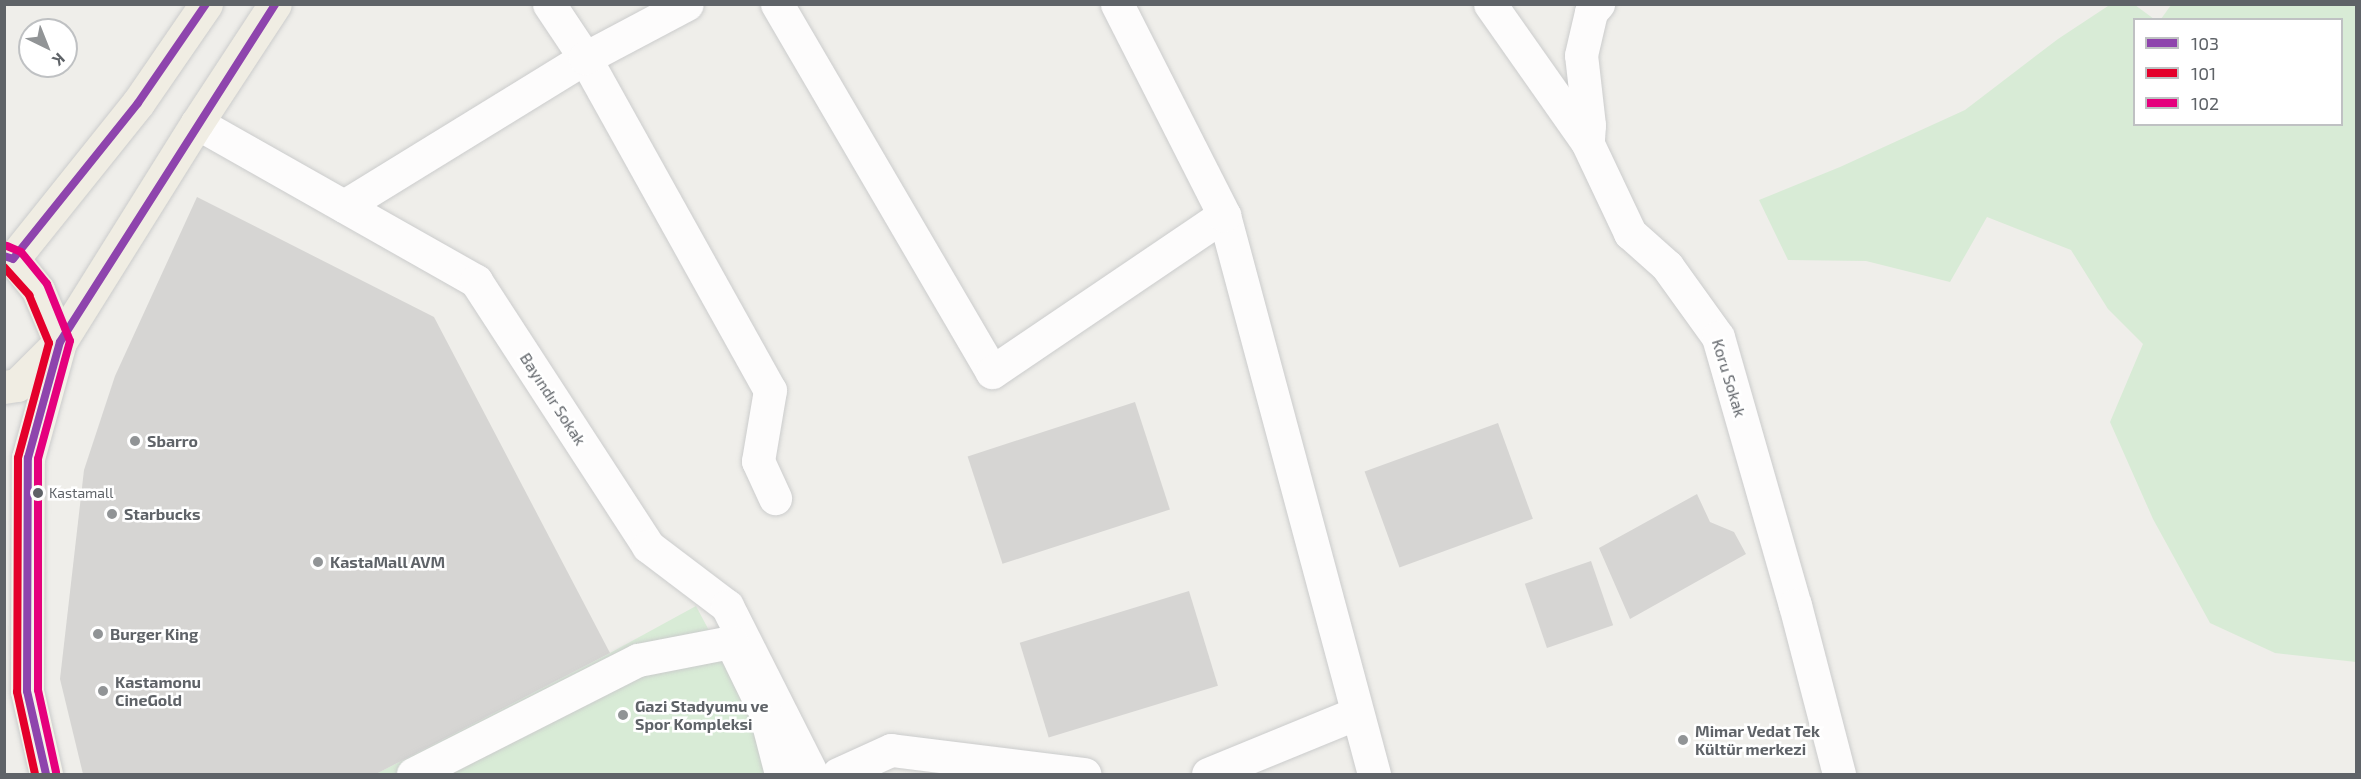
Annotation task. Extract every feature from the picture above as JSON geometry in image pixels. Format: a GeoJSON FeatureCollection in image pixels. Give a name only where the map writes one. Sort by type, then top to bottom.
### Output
{"type":"FeatureCollection","features":[{"type":"Feature","properties":{"kind":"highway"},"geometry":{"type":"LineString","coordinates":[[4,387],[17,385],[60,342],[197,123],[275,4]]}},
{"type":"Feature","properties":{"kind":"highway"},"geometry":{"type":"LineString","coordinates":[[60,342],[38,290],[9,257],[138,104],[205,5]]}},
{"type":"Feature","properties":{"kind":"main road"},"geometry":{"type":"LineString","coordinates":[[46,774],[27,691],[28,458],[60,342]]}},
{"type":"Feature","properties":{"kind":"street"},"geometry":{"type":"LineString","coordinates":[[549,4],[585,58],[770,390],[758,461],[775,498]]}},
{"type":"Feature","properties":{"kind":"street"},"geometry":{"type":"LineString","coordinates":[[344,206],[585,58],[687,4]]}},
{"type":"Feature","properties":{"kind":"street"},"geometry":{"type":"LineString","coordinates":[[777,4],[992,372],[1224,215]]}},
{"type":"Feature","properties":{"kind":"street"},"geometry":{"type":"LineString","coordinates":[[1117,4],[1224,215],[1374,774]]}},
{"type":"Feature","properties":{"kind":"street","name":"Koru Sokak"},"geometry":{"type":"LineString","coordinates":[[1490,4],[1587,142],[1630,233],[1667,266],[1718,337],[1795,605],[1839,774]]}},
{"type":"Feature","properties":{"kind":"street"},"geometry":{"type":"LineString","coordinates":[[1587,142],[1589,125],[1585,106],[1581,55],[1591,12],[1598,4]]}},
{"type":"Feature","properties":{"kind":"street","name":"Bayındır Sokak"},"geometry":{"type":"LineString","coordinates":[[197,123],[476,281],[648,546],[727,606],[812,774]]}},
{"type":"Feature","properties":{"kind":"street"},"geometry":{"type":"LineString","coordinates":[[413,774],[638,660],[731,642],[765,712],[781,774]]}},
{"type":"Feature","properties":{"kind":"street"},"geometry":{"type":"LineString","coordinates":[[1208,774],[1357,713]]}},
{"type":"Feature","properties":{"kind":"street"},"geometry":{"type":"LineString","coordinates":[[838,774],[891,750],[1085,774]]}},
{"type":"Feature","properties":{"kind":"green space"},"geometry":{"type":"Polygon","coordinates":[[[2111,4],[2135,5],[2153,18],[2133,18],[2133,126],[2343,126],[2343,18],[2162,18],[2171,5],[2356,5],[2356,662],[2275,653],[2210,623],[2153,519],[2110,422],[2143,344],[2108,309],[2071,250],[1987,217],[1950,282],[1866,261],[1788,260],[1759,200],[1840,167],[1965,110],[2058,39],[2111,4]]]}},
{"type":"Feature","properties":{"kind":"green space","name":"Gazi Stadyumu ve Spor Kompleksi"},"geometry":{"type":"Polygon","coordinates":[[[696,606],[785,774],[376,774],[610,653],[696,606]]]}},
{"type":"Feature","properties":{"kind":"building","name":"KastaMall AVM"},"geometry":{"type":"Polygon","coordinates":[[[197,197],[434,317],[610,653],[376,774],[83,774],[60,679],[84,470],[115,376],[197,197]]]}},
{"type":"Feature","properties":{"kind":"building"},"geometry":{"type":"Polygon","coordinates":[[[1135,402],[1170,509],[1003,564],[968,456],[1135,402]]]}},
{"type":"Feature","properties":{"kind":"building"},"geometry":{"type":"Polygon","coordinates":[[[1498,423],[1533,519],[1399,567],[1365,472],[1498,423]]]}},
{"type":"Feature","properties":{"kind":"building"},"geometry":{"type":"Polygon","coordinates":[[[1697,494],[1710,522],[1734,532],[1746,554],[1630,619],[1599,548],[1697,494]]]}},
{"type":"Feature","properties":{"kind":"building"},"geometry":{"type":"Polygon","coordinates":[[[1591,561],[1613,625],[1547,648],[1525,584],[1591,561]]]}},
{"type":"Feature","properties":{"kind":"building"},"geometry":{"type":"Polygon","coordinates":[[[1189,591],[1218,686],[1049,737],[1020,643],[1189,591]]]}},
{"type":"Feature","properties":{"kind":"transit line","name":"103"},"geometry":{"type":"LineString","coordinates":[[4,256],[13,259],[138,103],[206,4]]}},
{"type":"Feature","properties":{"kind":"transit line","name":"103"},"geometry":{"type":"LineString","coordinates":[[46,774],[27,691],[28,458],[60,342],[275,4]]}},
{"type":"Feature","properties":{"kind":"transit line","name":"102"},"geometry":{"type":"LineString","coordinates":[[7,246],[21,252],[47,284],[70,341],[38,459],[38,690],[56,772]]}},
{"type":"Feature","properties":{"kind":"transit line","name":"101"},"geometry":{"type":"LineString","coordinates":[[4,267],[29,295],[49,343],[18,458],[17,692],[35,774]]}},
{"type":"Feature","properties":{"kind":"place","name":"Sbarro"},"geometry":{"type":"Point","coordinates":[135,441]}},
{"type":"Feature","properties":{"kind":"place","name":"Kastamall"},"geometry":{"type":"Point","coordinates":[38,493]}},
{"type":"Feature","properties":{"kind":"place","name":"Starbucks"},"geometry":{"type":"Point","coordinates":[112,514]}},
{"type":"Feature","properties":{"kind":"place","name":"KastaMall AVM"},"geometry":{"type":"Point","coordinates":[318,562]}},
{"type":"Feature","properties":{"kind":"place","name":"Burger King"},"geometry":{"type":"Point","coordinates":[98,634]}},
{"type":"Feature","properties":{"kind":"place","name":"Kastamonu CineGold"},"geometry":{"type":"Point","coordinates":[103,691]}},
{"type":"Feature","properties":{"kind":"place","name":"Gazi Stadyumu ve Spor Kompleksi"},"geometry":{"type":"Point","coordinates":[623,715]}},
{"type":"Feature","properties":{"kind":"place","name":"Mimar Vedat Tek Kültür merkezi"},"geometry":{"type":"Point","coordinates":[1683,740]}}]}
